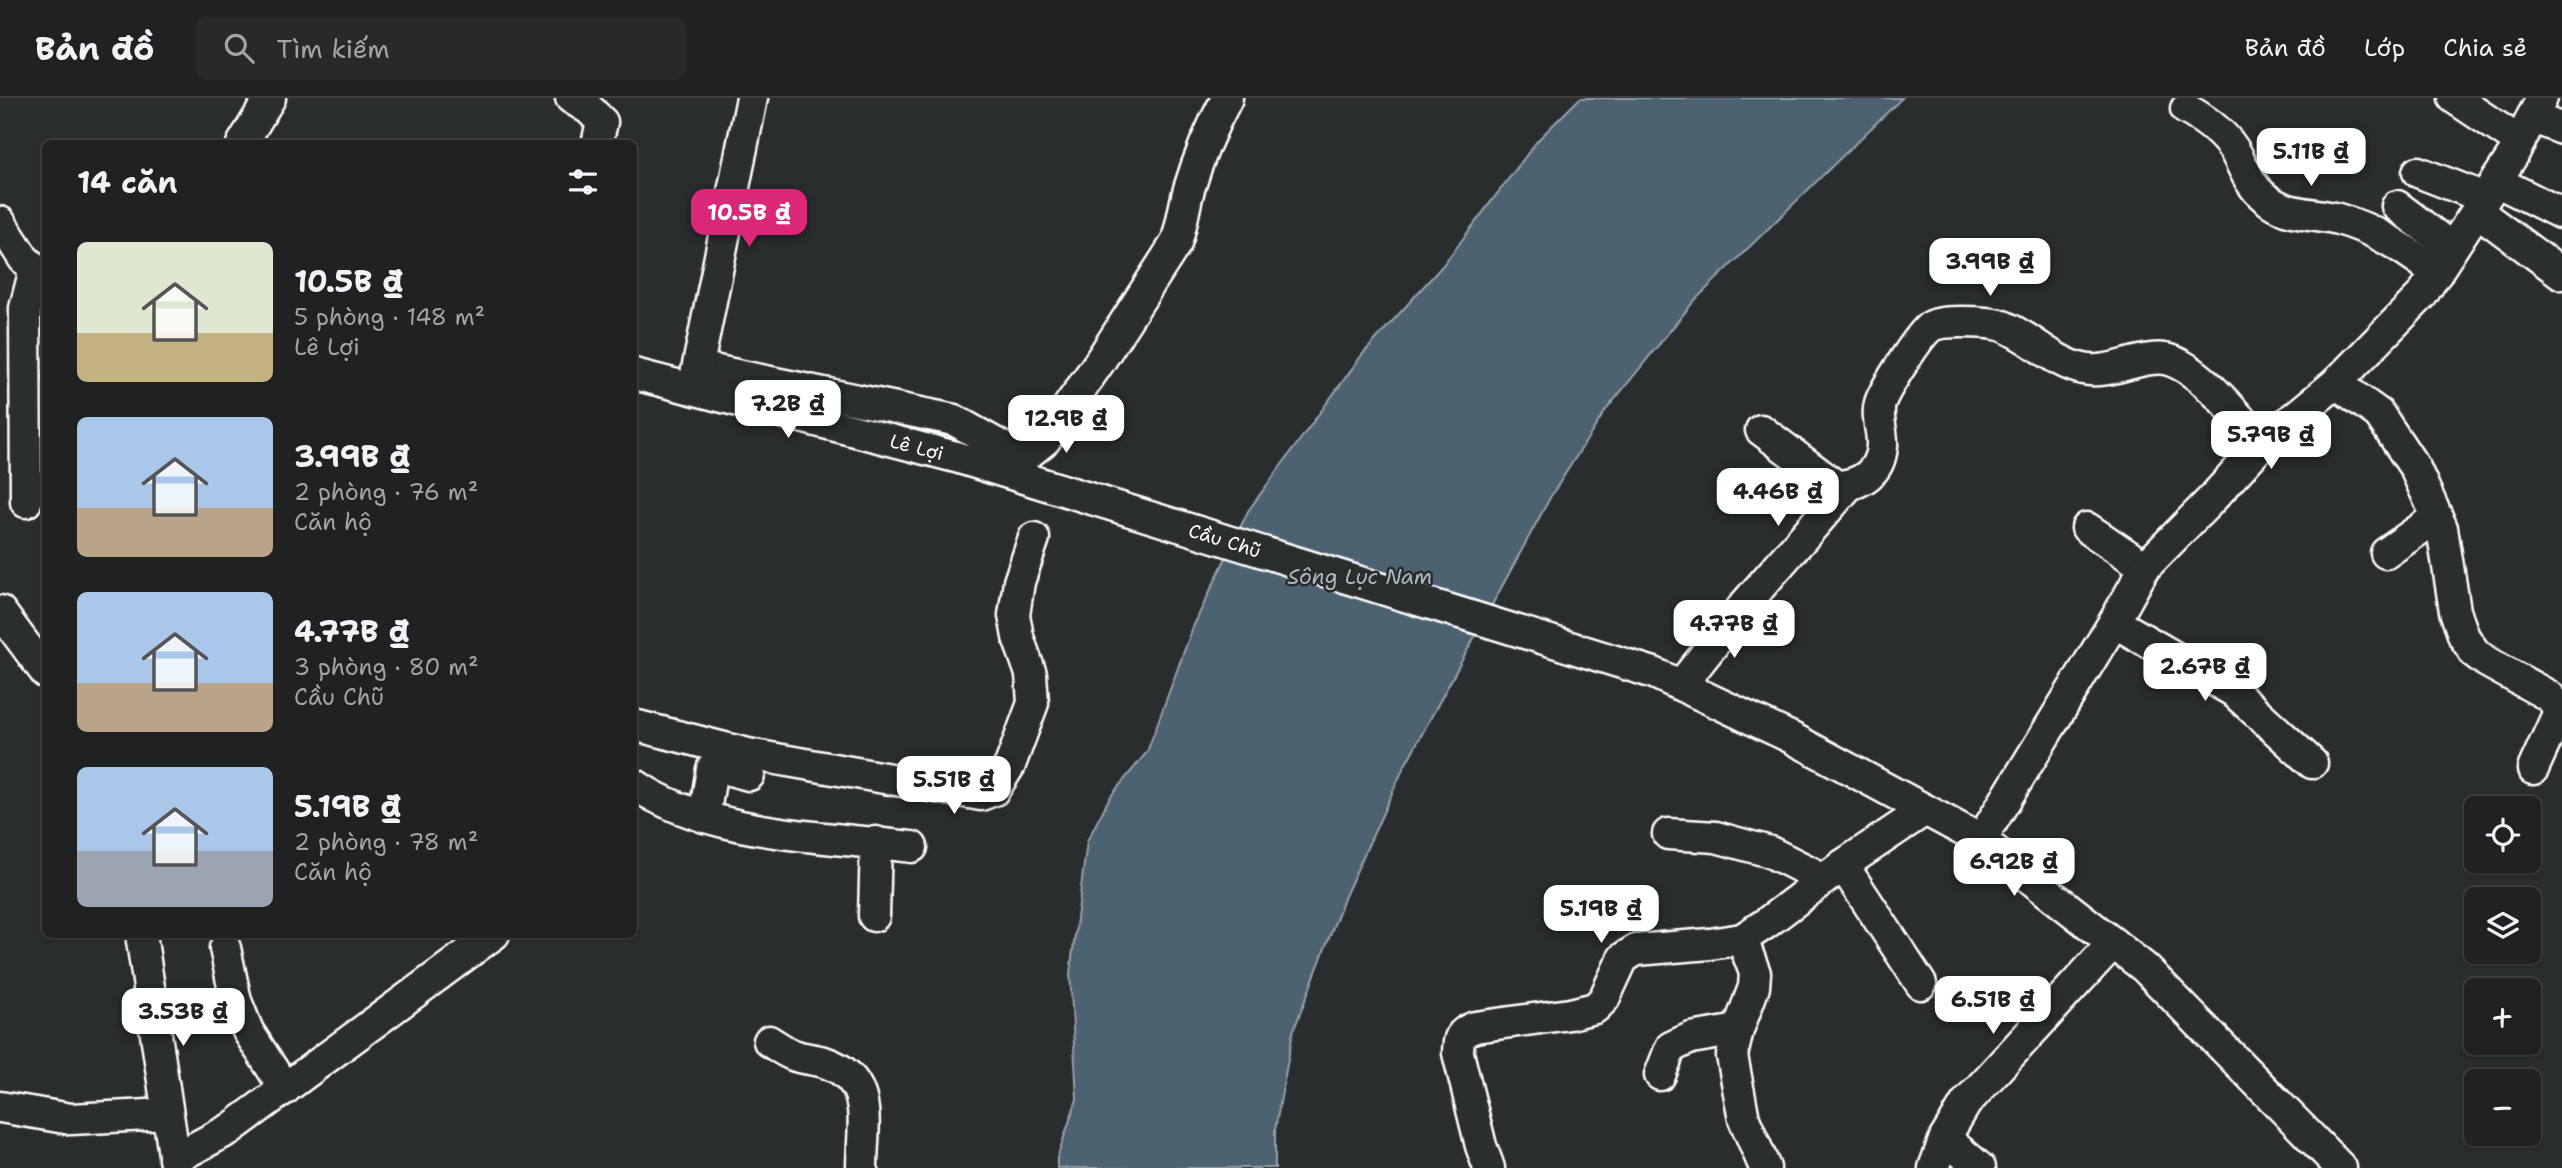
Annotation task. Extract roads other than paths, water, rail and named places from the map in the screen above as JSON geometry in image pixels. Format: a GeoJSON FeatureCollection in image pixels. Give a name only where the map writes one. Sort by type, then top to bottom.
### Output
{"type":"FeatureCollection","features":[{"type":"Feature","properties":{"kind":"street"},"geometry":{"type":"LineString","coordinates":[[244,140],[270,98]]}},
{"type":"Feature","properties":{"kind":"street"},"geometry":{"type":"LineString","coordinates":[[571,98],[602,122],[598,140]]}},
{"type":"Feature","properties":{"kind":"street"},"geometry":{"type":"LineString","coordinates":[[752,98],[696,378],[954,420],[1011,452],[1030,452],[1045,440],[1176,243],[1184,221],[1189,190],[1227,98]]}},
{"type":"Feature","properties":{"kind":"street"},"geometry":{"type":"LineString","coordinates":[[2454,98],[2562,129]]}},
{"type":"Feature","properties":{"kind":"street"},"geometry":{"type":"LineString","coordinates":[[2186,109],[2207,121],[2223,138],[2236,153],[2247,180],[2271,202],[2292,210],[2339,219],[2379,234],[2409,252],[2444,261]]}},
{"type":"Feature","properties":{"kind":"street"},"geometry":{"type":"LineString","coordinates":[[1981,840],[2145,567],[2262,443],[2336,383],[2422,295],[2486,197],[2532,119]]}},
{"type":"Feature","properties":{"kind":"street"},"geometry":{"type":"LineString","coordinates":[[2418,172],[2486,197],[2560,213]]}},
{"type":"Feature","properties":{"kind":"street"},"geometry":{"type":"LineString","coordinates":[[2486,197],[2562,274]]}},
{"type":"Feature","properties":{"kind":"street"},"geometry":{"type":"LineString","coordinates":[[2397,206],[2444,261]]}},
{"type":"Feature","properties":{"kind":"street"},"geometry":{"type":"LineString","coordinates":[[0,222],[24,261],[24,501]]}},
{"type":"Feature","properties":{"kind":"street"},"geometry":{"type":"LineString","coordinates":[[1761,430],[1836,486],[1847,486],[1870,476],[1877,465],[1882,446],[1880,403],[1917,341],[1930,327],[1947,322],[2002,326],[2082,369],[2102,371],[2150,360],[2170,359],[2185,367],[2218,395],[2262,443]]}},
{"type":"Feature","properties":{"kind":"street","name":"Lê Lợi"},"geometry":{"type":"LineString","coordinates":[[637,374],[696,378],[956,457]]}},
{"type":"Feature","properties":{"kind":"street"},"geometry":{"type":"LineString","coordinates":[[2336,383],[2378,414],[2415,468],[2442,528],[2455,611],[2464,637],[2475,653],[2487,662],[2549,696],[2556,704],[2558,714],[2533,769]]}},
{"type":"Feature","properties":{"kind":"street","name":"Cầu Chũ"},"geometry":{"type":"LineString","coordinates":[[956,457],[1654,673],[1792,738],[1981,840],[2145,968],[2340,1168]]}},
{"type":"Feature","properties":{"kind":"street"},"geometry":{"type":"LineString","coordinates":[[1681,685],[1746,603],[1847,486]]}},
{"type":"Feature","properties":{"kind":"street"},"geometry":{"type":"LineString","coordinates":[[2386,553],[2437,517]]}},
{"type":"Feature","properties":{"kind":"street"},"geometry":{"type":"LineString","coordinates":[[2087,528],[2145,567]]}},
{"type":"Feature","properties":{"kind":"street"},"geometry":{"type":"LineString","coordinates":[[637,728],[748,754],[981,795],[994,790],[1010,765],[1033,703],[1031,674],[1018,637],[1014,614],[1019,582],[1034,538]]}},
{"type":"Feature","properties":{"kind":"street"},"geometry":{"type":"LineString","coordinates":[[0,611],[42,668]]}},
{"type":"Feature","properties":{"kind":"street"},"geometry":{"type":"LineString","coordinates":[[2114,622],[2233,691],[2312,763]]}},
{"type":"Feature","properties":{"kind":"street"},"geometry":{"type":"LineString","coordinates":[[704,817],[712,769],[719,767],[749,775]]}},
{"type":"Feature","properties":{"kind":"street"},"geometry":{"type":"LineString","coordinates":[[637,786],[650,795],[704,817],[759,829],[912,847]]}},
{"type":"Feature","properties":{"kind":"street"},"geometry":{"type":"LineString","coordinates":[[1489,1168],[1458,1053],[1458,1040],[1463,1031],[1595,1008],[1604,999],[1623,958],[1636,950],[1742,939],[1765,925],[1833,872],[1926,810]]}},
{"type":"Feature","properties":{"kind":"street"},"geometry":{"type":"LineString","coordinates":[[1668,834],[1716,837],[1833,872],[1921,984]]}},
{"type":"Feature","properties":{"kind":"street"},"geometry":{"type":"LineString","coordinates":[[874,916],[876,842]]}},
{"type":"Feature","properties":{"kind":"street"},"geometry":{"type":"LineString","coordinates":[[142,938],[175,1164],[230,1129],[489,938]]}},
{"type":"Feature","properties":{"kind":"street"},"geometry":{"type":"LineString","coordinates":[[1742,939],[1755,973],[1754,987],[1738,1030],[1732,1056],[1744,1119],[1765,1168]]}},
{"type":"Feature","properties":{"kind":"street"},"geometry":{"type":"LineString","coordinates":[[1934,1168],[1945,1138],[1966,1102],[2113,943]]}},
{"type":"Feature","properties":{"kind":"street"},"geometry":{"type":"LineString","coordinates":[[225,948],[236,1001],[248,1031],[285,1089]]}},
{"type":"Feature","properties":{"kind":"street"},"geometry":{"type":"LineString","coordinates":[[1660,1075],[1671,1047],[1691,1038],[1738,1030]]}},
{"type":"Feature","properties":{"kind":"street"},"geometry":{"type":"LineString","coordinates":[[769,1041],[792,1055],[834,1065],[848,1074],[857,1086],[863,1100],[862,1168]]}},
{"type":"Feature","properties":{"kind":"street"},"geometry":{"type":"LineString","coordinates":[[0,1107],[71,1119],[167,1114]]}},
{"type":"Feature","properties":{"kind":"street"},"geometry":{"type":"LineString","coordinates":[[1945,1138],[1980,1168]]}},
{"type":"Feature","properties":{"kind":"water","name":"Sông Lục Nam"},"geometry":{"type":"Polygon","coordinates":[[[1580,98],[1902,98],[1694,301],[1606,410],[1551,496],[1403,769],[1345,896],[1293,1032],[1275,1130],[1275,1168],[1057,1168],[1057,1158],[1077,1099],[1070,973],[1087,841],[1110,797],[1147,752],[1193,627],[1248,511],[1362,355],[1443,265],[1538,140],[1580,98]]]}}]}
